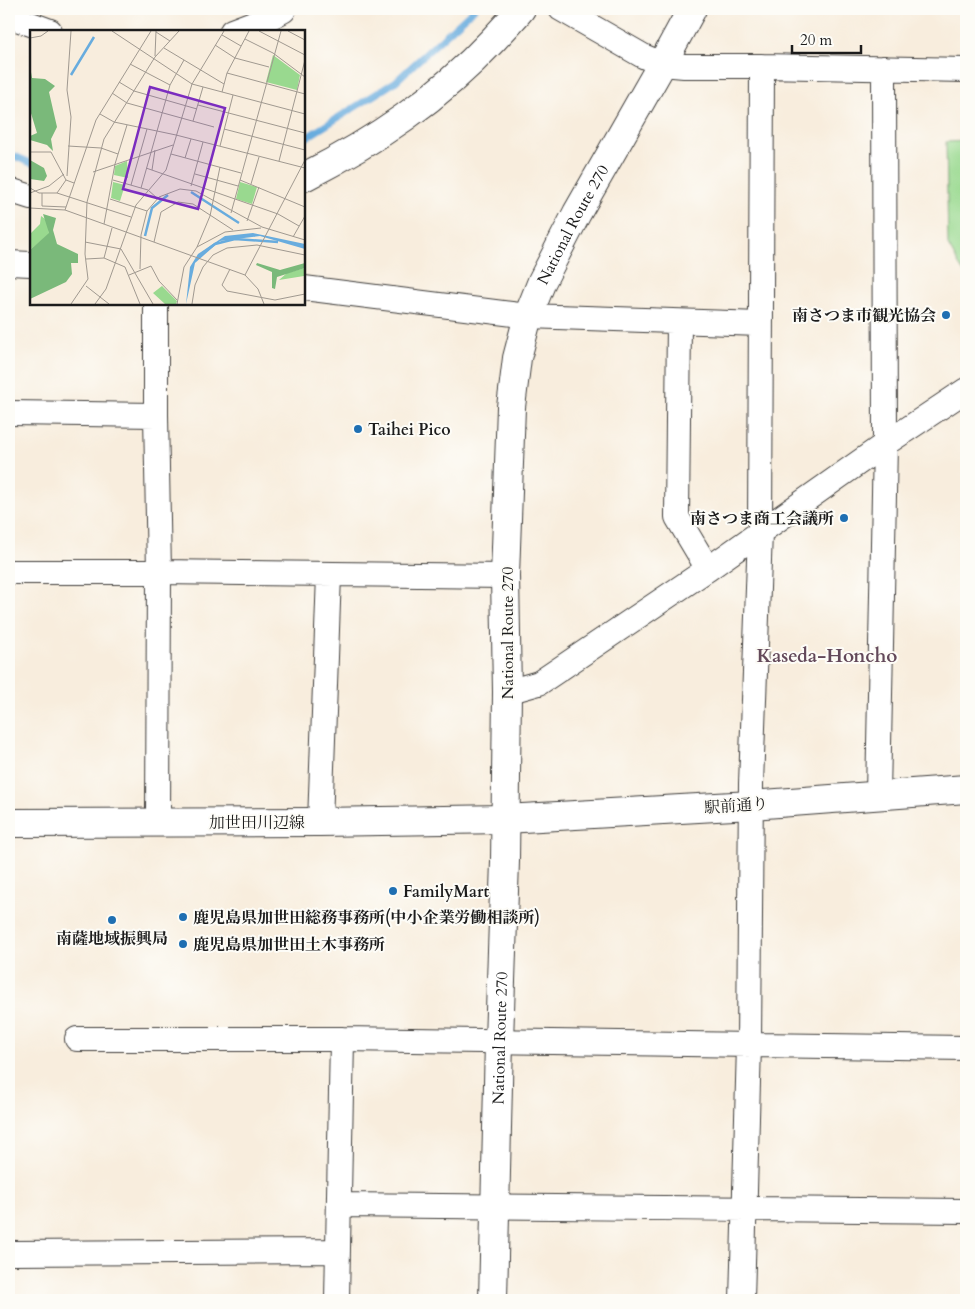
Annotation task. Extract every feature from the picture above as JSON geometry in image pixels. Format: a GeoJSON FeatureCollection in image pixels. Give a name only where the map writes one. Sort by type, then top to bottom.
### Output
{"type":"FeatureCollection","features":[{"type":"Feature","properties":{"kind":"main road"},"geometry":{"type":"LineString","coordinates":[[305,176],[338,160],[397,124],[439,92],[480,53],[521,9]]}},
{"type":"Feature","properties":{"kind":"main road","name":"National Route 270"},"geometry":{"type":"LineString","coordinates":[[493,1300],[505,861],[507,692],[505,576],[511,407],[516,358],[528,316],[542,281],[577,213],[692,9]]}},
{"type":"Feature","properties":{"kind":"main road","name":"駅前通り"},"geometry":{"type":"LineString","coordinates":[[505,819],[751,805],[966,788]]}},
{"type":"Feature","properties":{"kind":"main road","name":"加世田川辺線"},"geometry":{"type":"LineString","coordinates":[[9,823],[320,822],[505,819]]}},
{"type":"Feature","properties":{"kind":"street"},"geometry":{"type":"LineString","coordinates":[[561,9],[643,56],[662,64],[684,66],[966,70]]}},
{"type":"Feature","properties":{"kind":"street"},"geometry":{"type":"LineString","coordinates":[[234,30],[271,14]]}},
{"type":"Feature","properties":{"kind":"street"},"geometry":{"type":"LineString","coordinates":[[9,16],[47,30]]}},
{"type":"Feature","properties":{"kind":"street"},"geometry":{"type":"LineString","coordinates":[[742,1300],[749,1045],[751,805],[760,532],[762,66]]}},
{"type":"Feature","properties":{"kind":"street"},"geometry":{"type":"LineString","coordinates":[[878,795],[885,444],[884,68]]}},
{"type":"Feature","properties":{"kind":"street"},"geometry":{"type":"LineString","coordinates":[[9,190],[30,197]]}},
{"type":"Feature","properties":{"kind":"street"},"geometry":{"type":"LineString","coordinates":[[9,263],[30,264]]}},
{"type":"Feature","properties":{"kind":"street"},"geometry":{"type":"LineString","coordinates":[[305,288],[528,316],[760,324]]}},
{"type":"Feature","properties":{"kind":"street"},"geometry":{"type":"LineString","coordinates":[[156,305],[159,572],[158,822]]}},
{"type":"Feature","properties":{"kind":"street"},"geometry":{"type":"LineString","coordinates":[[679,322],[677,517],[708,570]]}},
{"type":"Feature","properties":{"kind":"street"},"geometry":{"type":"LineString","coordinates":[[507,692],[540,683],[708,570],[885,444],[966,390]]}},
{"type":"Feature","properties":{"kind":"street"},"geometry":{"type":"LineString","coordinates":[[9,413],[156,415]]}},
{"type":"Feature","properties":{"kind":"street"},"geometry":{"type":"LineString","coordinates":[[9,572],[505,576]]}},
{"type":"Feature","properties":{"kind":"street"},"geometry":{"type":"LineString","coordinates":[[320,822],[329,575]]}},
{"type":"Feature","properties":{"kind":"street"},"geometry":{"type":"LineString","coordinates":[[78,1038],[342,1039],[966,1048]]}},
{"type":"Feature","properties":{"kind":"street"},"geometry":{"type":"LineString","coordinates":[[337,1300],[342,1039]]}},
{"type":"Feature","properties":{"kind":"street"},"geometry":{"type":"LineString","coordinates":[[339,1205],[966,1211]]}},
{"type":"Feature","properties":{"kind":"street"},"geometry":{"type":"LineString","coordinates":[[9,1253],[338,1251]]}},
{"type":"Feature","properties":{"kind":"green space"},"geometry":{"type":"Polygon","coordinates":[[[966,141],[966,277],[948,245],[946,142],[966,141]]]}},
{"type":"Feature","properties":{"kind":"waterway"},"geometry":{"type":"LineString","coordinates":[[305,138],[395,82],[474,9]]}},
{"type":"Feature","properties":{"kind":"waterway"},"geometry":{"type":"LineString","coordinates":[[9,154],[30,163]]}},
{"type":"Feature","properties":{"kind":"place","name":"南さつま市観光協会"},"geometry":{"type":"Point","coordinates":[946,315]}},
{"type":"Feature","properties":{"kind":"place","name":"Taihei Pico"},"geometry":{"type":"Point","coordinates":[358,429]}},
{"type":"Feature","properties":{"kind":"place","name":"南さつま商工会議所"},"geometry":{"type":"Point","coordinates":[844,518]}},
{"type":"Feature","properties":{"kind":"place","name":"FamilyMart"},"geometry":{"type":"Point","coordinates":[393,891]}},
{"type":"Feature","properties":{"kind":"place","name":"鹿児島県加世田総務事務所(中小企業労働相談所)"},"geometry":{"type":"Point","coordinates":[183,917]}},
{"type":"Feature","properties":{"kind":"place","name":"南薩地域振興局"},"geometry":{"type":"Point","coordinates":[112,920]}},
{"type":"Feature","properties":{"kind":"place","name":"鹿児島県加世田土木事務所"},"geometry":{"type":"Point","coordinates":[183,944]}},
{"type":"Feature","properties":{"kind":"district","name":"Kaseda-Honcho"},"geometry":{"type":"Point","coordinates":[827,655]}}]}
